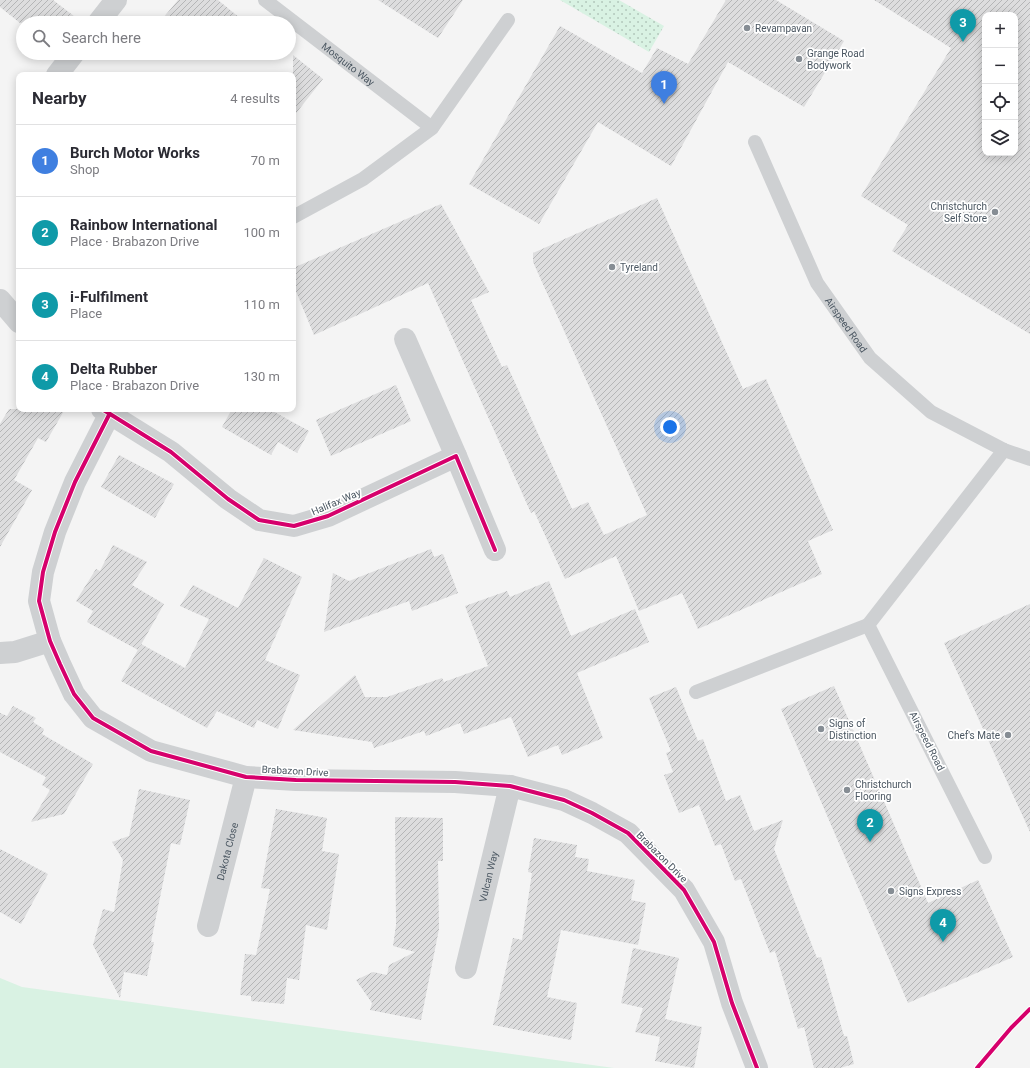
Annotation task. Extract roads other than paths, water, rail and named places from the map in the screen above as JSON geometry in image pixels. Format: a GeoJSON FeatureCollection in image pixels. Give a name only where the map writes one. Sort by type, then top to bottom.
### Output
{"type":"FeatureCollection","features":[{"type":"Feature","properties":{"kind":"street"},"geometry":{"type":"LineString","coordinates":[[103,16],[116,0]]}},
{"type":"Feature","properties":{"kind":"street"},"geometry":{"type":"LineString","coordinates":[[59,72],[69,60]]}},
{"type":"Feature","properties":{"kind":"street"},"geometry":{"type":"LineString","coordinates":[[0,300],[16,319]]}},
{"type":"Feature","properties":{"kind":"street"},"geometry":{"type":"LineString","coordinates":[[405,339],[495,550]]}},
{"type":"Feature","properties":{"kind":"street","name":"Halifax Way"},"geometry":{"type":"LineString","coordinates":[[105,412],[171,452],[228,499],[259,520],[294,526],[328,516],[456,456]]}},
{"type":"Feature","properties":{"kind":"street","name":"Brabazon Drive"},"geometry":{"type":"LineString","coordinates":[[105,412],[55,532],[43,572],[39,601],[50,641],[74,694],[93,718],[151,751],[246,777],[296,780],[455,782],[510,786],[564,800],[628,833],[684,890],[714,942],[732,1003],[757,1068]]}},
{"type":"Feature","properties":{"kind":"street"},"geometry":{"type":"LineString","coordinates":[[0,653],[16,652],[50,641]]}},
{"type":"Feature","properties":{"kind":"street","name":"Dakota Close"},"geometry":{"type":"LineString","coordinates":[[208,926],[246,777]]}},
{"type":"Feature","properties":{"kind":"street","name":"Vulcan Way"},"geometry":{"type":"LineString","coordinates":[[466,968],[510,786]]}},
{"type":"Feature","properties":{"kind":"lane","name":"Mosquito Way"},"geometry":{"type":"LineString","coordinates":[[265,0],[286,16]]}},
{"type":"Feature","properties":{"kind":"lane"},"geometry":{"type":"LineString","coordinates":[[296,215],[363,179],[432,128],[508,20]]}},
{"type":"Feature","properties":{"kind":"lane","name":"Mosquito Way"},"geometry":{"type":"LineString","coordinates":[[296,24],[432,128]]}},
{"type":"Feature","properties":{"kind":"lane","name":"Airspeed Road"},"geometry":{"type":"LineString","coordinates":[[755,142],[817,283],[870,358],[931,412],[1004,450],[1030,459]]}},
{"type":"Feature","properties":{"kind":"lane"},"geometry":{"type":"LineString","coordinates":[[696,692],[868,625],[1004,450]]}},
{"type":"Feature","properties":{"kind":"lane","name":"Airspeed Road"},"geometry":{"type":"LineString","coordinates":[[868,625],[985,858]]}},
{"type":"Feature","properties":{"kind":"place","name":"Revampavan"},"geometry":{"type":"Point","coordinates":[747,28]}},
{"type":"Feature","properties":{"kind":"place","name":"i-Fulfilment"},"geometry":{"type":"Point","coordinates":[963,42]}},
{"type":"Feature","properties":{"kind":"place","name":"Grange Road Bodywork"},"geometry":{"type":"Point","coordinates":[799,59]}},
{"type":"Feature","properties":{"kind":"place","name":"Burch Motor Works"},"geometry":{"type":"Point","coordinates":[664,104]}},
{"type":"Feature","properties":{"kind":"place","name":"Christchurch Self Store"},"geometry":{"type":"Point","coordinates":[995,212]}},
{"type":"Feature","properties":{"kind":"place","name":"Tyreland"},"geometry":{"type":"Point","coordinates":[612,267]}},
{"type":"Feature","properties":{"kind":"place","name":"Signs of Distinction"},"geometry":{"type":"Point","coordinates":[821,729]}},
{"type":"Feature","properties":{"kind":"place","name":"Chef's Mate"},"geometry":{"type":"Point","coordinates":[1008,735]}},
{"type":"Feature","properties":{"kind":"place","name":"Christchurch Flooring"},"geometry":{"type":"Point","coordinates":[847,790]}},
{"type":"Feature","properties":{"kind":"place","name":"Rainbow International"},"geometry":{"type":"Point","coordinates":[870,842]}},
{"type":"Feature","properties":{"kind":"place","name":"Signs Express"},"geometry":{"type":"Point","coordinates":[891,891]}},
{"type":"Feature","properties":{"kind":"place","name":"Delta Rubber"},"geometry":{"type":"Point","coordinates":[943,942]}}]}
